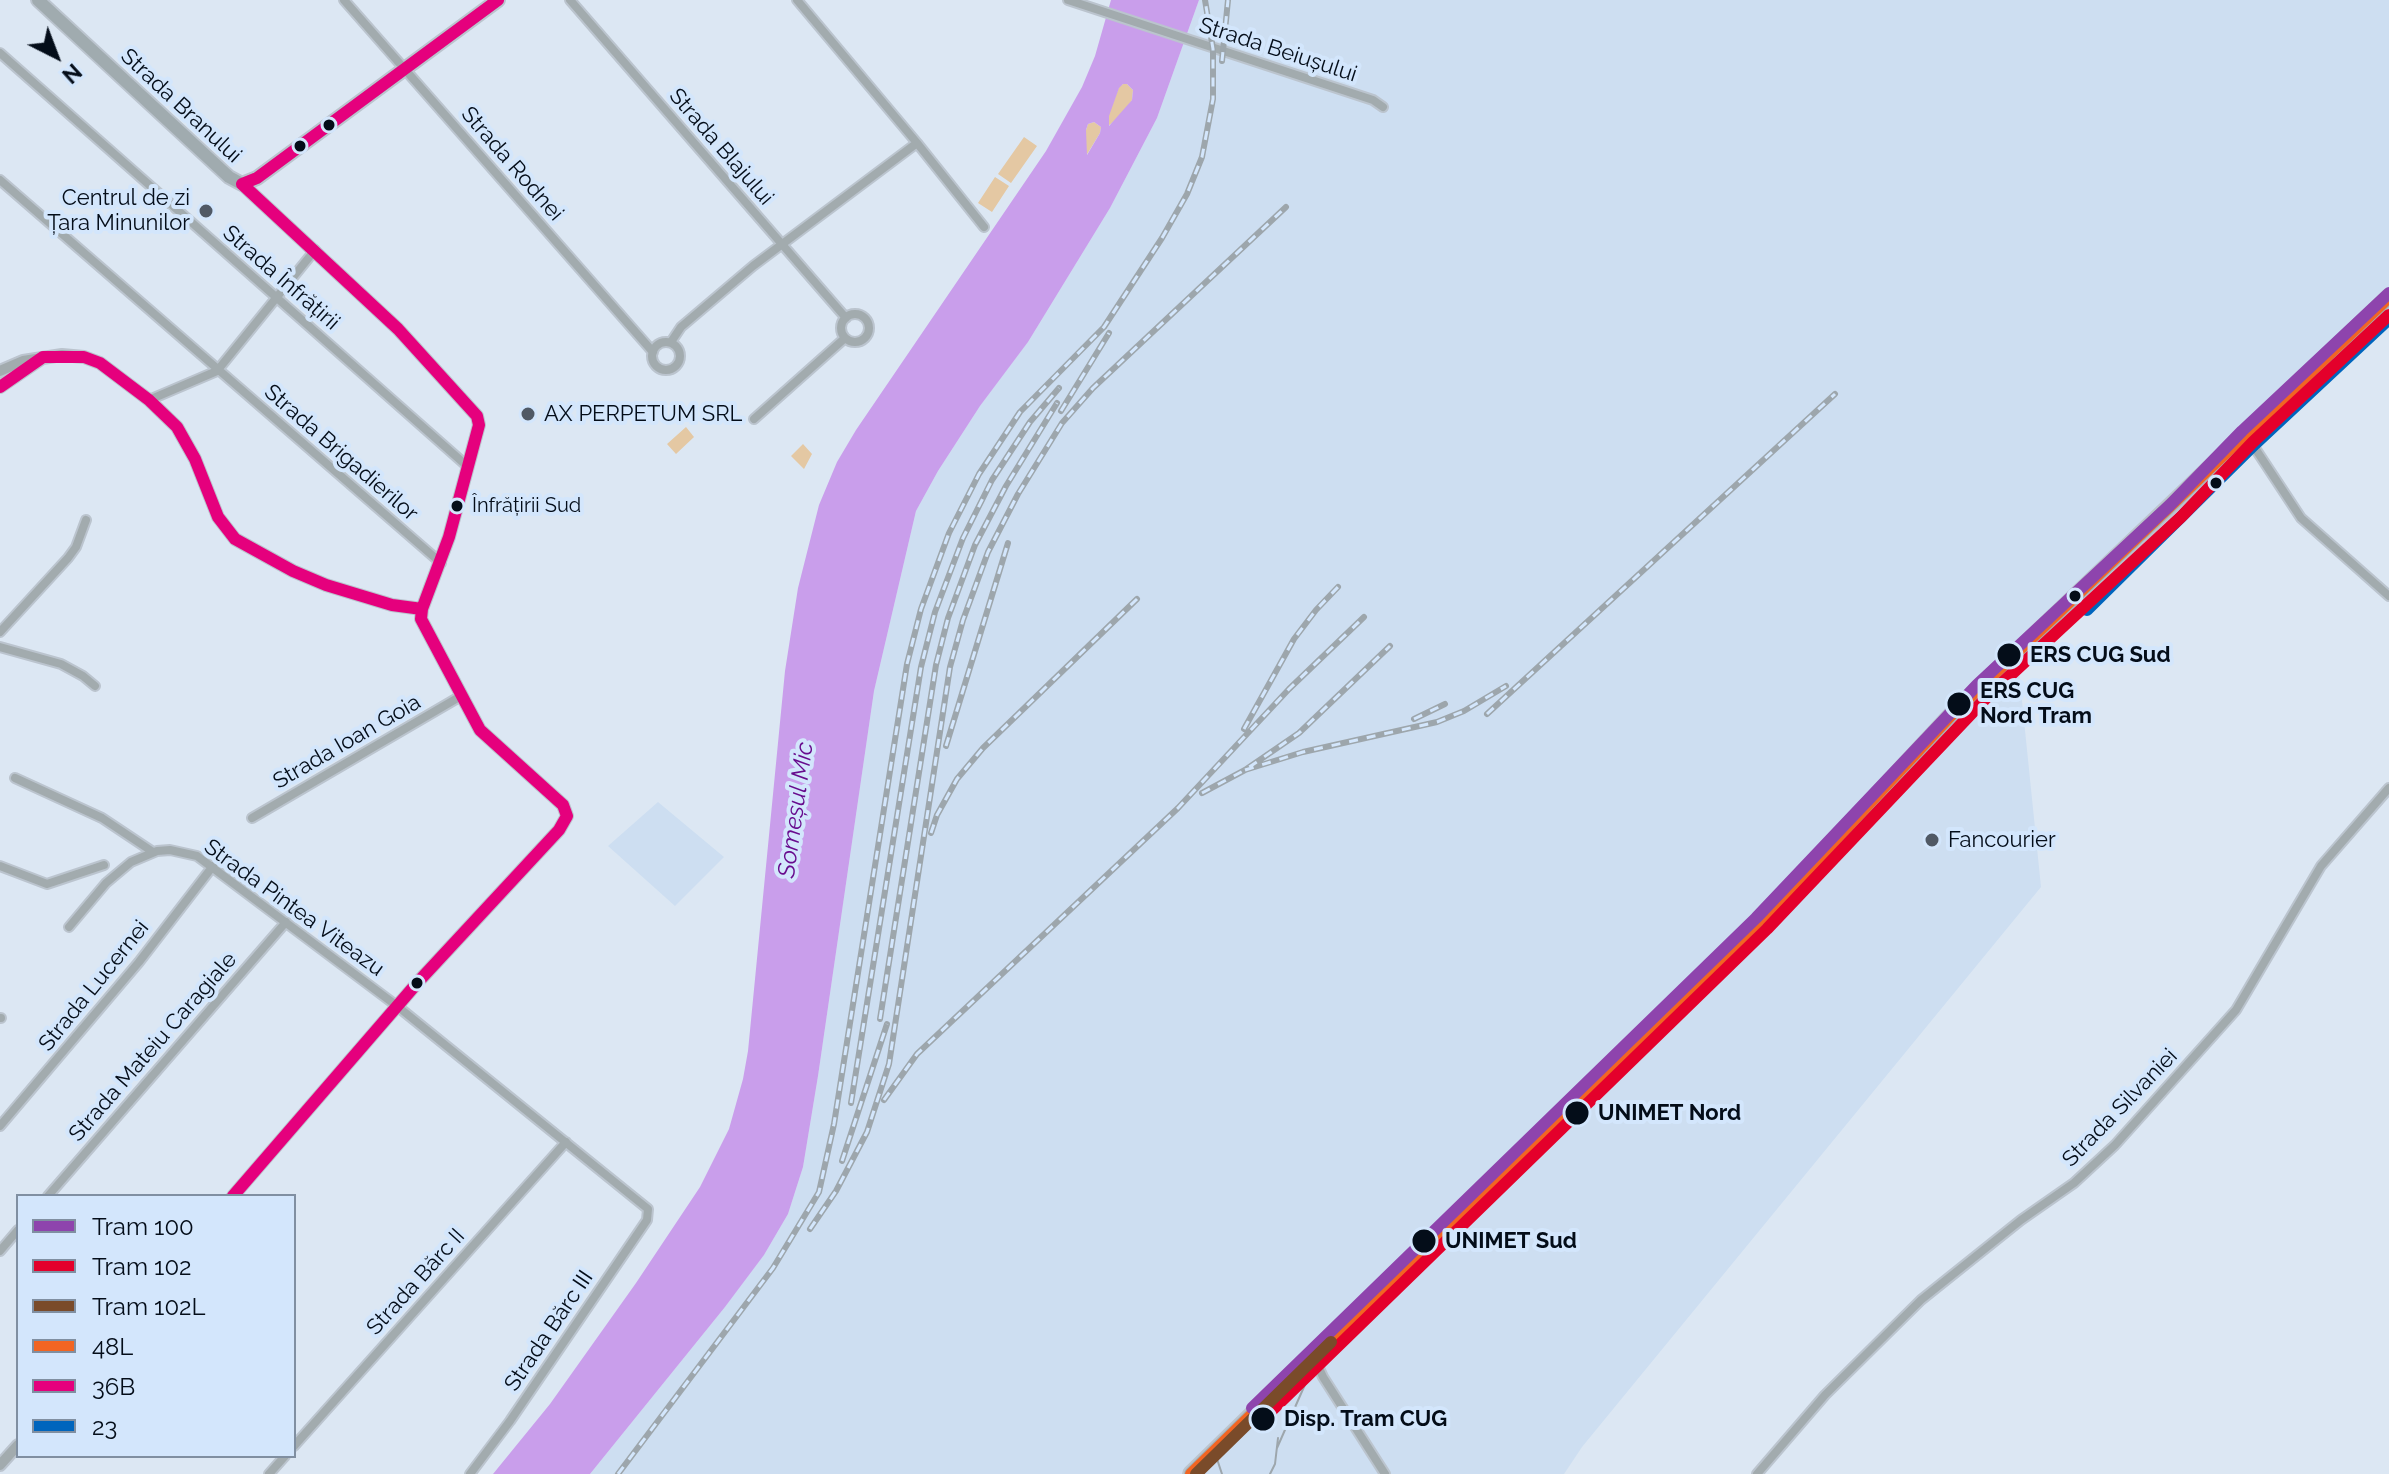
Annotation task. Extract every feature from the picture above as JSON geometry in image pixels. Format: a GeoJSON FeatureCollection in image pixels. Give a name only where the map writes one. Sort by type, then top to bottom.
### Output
{"type":"FeatureCollection","features":[{"type":"Feature","properties":{"kind":"main road","name":"Strada Branului"},"geometry":{"type":"LineString","coordinates":[[38,0],[229,177],[242,184]]}},
{"type":"Feature","properties":{"kind":"main road"},"geometry":{"type":"LineString","coordinates":[[242,184],[257,178],[498,0]]}},
{"type":"Feature","properties":{"kind":"main road"},"geometry":{"type":"LineString","coordinates":[[1191,1474],[1774,906],[1953,713],[2389,297]]}},
{"type":"Feature","properties":{"kind":"street","name":"Strada Rodnei"},"geometry":{"type":"LineString","coordinates":[[344,0],[653,352]]}},
{"type":"Feature","properties":{"kind":"street","name":"Strada Blajului"},"geometry":{"type":"LineString","coordinates":[[570,0],[846,318],[858,315],[866,319],[869,328],[866,336],[860,341],[845,338],[754,419]]}},
{"type":"Feature","properties":{"kind":"street"},"geometry":{"type":"LineString","coordinates":[[797,0],[984,227]]}},
{"type":"Feature","properties":{"kind":"street","name":"Strada Beiușului"},"geometry":{"type":"LineString","coordinates":[[1068,0],[1373,100],[1383,107]]}},
{"type":"Feature","properties":{"kind":"street","name":"Strada Înfrățirii"},"geometry":{"type":"LineString","coordinates":[[0,53],[467,466]]}},
{"type":"Feature","properties":{"kind":"street"},"geometry":{"type":"LineString","coordinates":[[671,342],[681,327],[780,244],[917,143]]}},
{"type":"Feature","properties":{"kind":"street","name":"Strada Brigadierilor"},"geometry":{"type":"LineString","coordinates":[[0,180],[441,563]]}},
{"type":"Feature","properties":{"kind":"street","name":"Strada Branului"},"geometry":{"type":"LineString","coordinates":[[242,184],[398,329],[469,406],[479,421],[467,466]]}},
{"type":"Feature","properties":{"kind":"street"},"geometry":{"type":"LineString","coordinates":[[149,400],[217,371],[315,250]]}},
{"type":"Feature","properties":{"kind":"street"},"geometry":{"type":"LineString","coordinates":[[845,338],[842,326],[846,318]]}},
{"type":"Feature","properties":{"kind":"street"},"geometry":{"type":"LineString","coordinates":[[662,342],[671,342],[681,354],[679,362],[674,368],[658,368],[653,361],[653,352],[662,342]]}},
{"type":"Feature","properties":{"kind":"street"},"geometry":{"type":"LineString","coordinates":[[0,371],[23,361],[62,355],[84,357],[100,363],[149,400],[177,427],[218,517],[235,539],[282,566],[326,585],[392,605],[422,609]]}},
{"type":"Feature","properties":{"kind":"street"},"geometry":{"type":"LineString","coordinates":[[0,387],[43,357]]}},
{"type":"Feature","properties":{"kind":"street"},"geometry":{"type":"LineString","coordinates":[[2244,433],[2301,518],[2389,596]]}},
{"type":"Feature","properties":{"kind":"street"},"geometry":{"type":"LineString","coordinates":[[235,1194],[397,1006],[559,830],[567,816],[563,805],[489,741],[423,624],[422,609],[441,563],[467,466]]}},
{"type":"Feature","properties":{"kind":"street"},"geometry":{"type":"LineString","coordinates":[[0,632],[68,558],[76,547],[86,520]]}},
{"type":"Feature","properties":{"kind":"street"},"geometry":{"type":"LineString","coordinates":[[0,647],[61,664],[95,686]]}},
{"type":"Feature","properties":{"kind":"street","name":"Strada Ioan Goia"},"geometry":{"type":"LineString","coordinates":[[252,818],[461,696]]}},
{"type":"Feature","properties":{"kind":"street"},"geometry":{"type":"LineString","coordinates":[[15,778],[102,818],[153,852],[118,871],[69,927]]}},
{"type":"Feature","properties":{"kind":"street","name":"Strada Silvaniei"},"geometry":{"type":"LineString","coordinates":[[1757,1474],[1825,1395],[1921,1300],[2021,1220],[2074,1183],[2115,1145],[2227,1022],[2321,866],[2389,788]]}},
{"type":"Feature","properties":{"kind":"street","name":"Strada Pintea Viteazu"},"geometry":{"type":"LineString","coordinates":[[153,852],[184,852],[213,866],[397,1006],[646,1206]]}},
{"type":"Feature","properties":{"kind":"street"},"geometry":{"type":"LineString","coordinates":[[0,866],[47,884],[104,865]]}},
{"type":"Feature","properties":{"kind":"street","name":"Strada Lucernei"},"geometry":{"type":"LineString","coordinates":[[0,1126],[139,962],[213,866]]}},
{"type":"Feature","properties":{"kind":"street","name":"Strada Mateiu Caragiale"},"geometry":{"type":"LineString","coordinates":[[50,1194],[286,922]]}},
{"type":"Feature","properties":{"kind":"street","name":"Strada Bărc II"},"geometry":{"type":"LineString","coordinates":[[296,1444],[566,1142]]}},
{"type":"Feature","properties":{"kind":"street","name":"Strada Bărc III"},"geometry":{"type":"LineString","coordinates":[[470,1474],[510,1421],[647,1220],[649,1212],[646,1206]]}},
{"type":"Feature","properties":{"kind":"street"},"geometry":{"type":"LineString","coordinates":[[0,1251],[16,1232]]}},
{"type":"Feature","properties":{"kind":"street"},"geometry":{"type":"LineString","coordinates":[[1312,1354],[1323,1377],[1385,1474]]}},
{"type":"Feature","properties":{"kind":"street"},"geometry":{"type":"LineString","coordinates":[[0,1465],[16,1447]]}},
{"type":"Feature","properties":{"kind":"street"},"geometry":{"type":"LineString","coordinates":[[269,1474],[283,1458]]}},
{"type":"Feature","properties":{"kind":"shaded area"},"geometry":{"type":"Polygon","coordinates":[[[1199,0],[2389,0],[2389,287],[2016,642],[2041,887],[1582,1447],[1564,1474],[590,1474],[725,1307],[764,1255],[788,1214],[803,1167],[818,1076],[874,691],[916,511],[980,406],[1028,342],[1110,208],[1157,118],[1199,0]]]}},
{"type":"Feature","properties":{"kind":"shaded area"},"geometry":{"type":"Polygon","coordinates":[[[1123,84],[1133,90],[1132,100],[1123,114],[1108,126],[1108,116],[1123,84]]]}},
{"type":"Feature","properties":{"kind":"shaded area"},"geometry":{"type":"Polygon","coordinates":[[[1094,122],[1101,127],[1100,133],[1086,156],[1086,130],[1088,124],[1094,122]]]}},
{"type":"Feature","properties":{"kind":"shaded area"},"geometry":{"type":"Polygon","coordinates":[[[1024,137],[1037,146],[1011,183],[998,174],[1024,137]]]}},
{"type":"Feature","properties":{"kind":"shaded area"},"geometry":{"type":"Polygon","coordinates":[[[995,177],[1009,186],[992,212],[978,203],[995,177]]]}},
{"type":"Feature","properties":{"kind":"shaded area"},"geometry":{"type":"Polygon","coordinates":[[[686,427],[694,437],[676,454],[667,444],[686,427]]]}},
{"type":"Feature","properties":{"kind":"shaded area"},"geometry":{"type":"Polygon","coordinates":[[[803,444],[812,454],[804,469],[791,456],[803,444]]]}},
{"type":"Feature","properties":{"kind":"shaded area"},"geometry":{"type":"Polygon","coordinates":[[[658,802],[724,857],[675,906],[608,846],[658,802]]]}},
{"type":"Feature","properties":{"kind":"water","name":"Someșul Mic"},"geometry":{"type":"Polygon","coordinates":[[[1111,0],[1199,0],[1157,118],[1110,208],[1028,342],[980,406],[916,511],[874,691],[818,1076],[803,1167],[788,1214],[764,1255],[725,1307],[590,1474],[493,1474],[550,1404],[636,1283],[700,1187],[729,1129],[748,1051],[785,671],[798,588],[819,505],[837,462],[856,430],[1046,151],[1082,87],[1095,56],[1111,0]],[[1123,84],[1109,116],[1109,126],[1132,100],[1133,90],[1123,84]],[[1094,122],[1088,124],[1086,130],[1087,155],[1100,133],[1101,127],[1094,122]]]}},
{"type":"Feature","properties":{"kind":"tram line","name":"100"},"geometry":{"type":"LineString","coordinates":[[1252,1408],[1756,918],[1977,685],[2170,505],[2242,431],[2389,293]]}},
{"type":"Feature","properties":{"kind":"tram line","name":"102"},"geometry":{"type":"LineString","coordinates":[[1263,1419],[1767,929],[1988,696],[2181,517],[2253,442],[2389,315]]}},
{"type":"Feature","properties":{"kind":"tram line"},"geometry":{"type":"LineString","coordinates":[[1277,1448],[1311,1371],[1331,1342],[1573,1109]]}},
{"type":"Feature","properties":{"kind":"tram line","name":"102L"},"geometry":{"type":"LineString","coordinates":[[1196,1474],[1331,1342]]}},
{"type":"Feature","properties":{"kind":"tram line"},"geometry":{"type":"LineString","coordinates":[[1222,1474],[1217,1459],[1219,1446],[1252,1408]]}},
{"type":"Feature","properties":{"kind":"tram line"},"geometry":{"type":"LineString","coordinates":[[1270,1474],[1275,1464],[1278,1438]]}},
{"type":"Feature","properties":{"kind":"railway"},"geometry":{"type":"LineString","coordinates":[[618,1474],[773,1268],[819,1192],[834,1124],[907,664],[921,609],[949,533],[979,474],[1020,412],[1104,327],[1187,194],[1202,157],[1213,99],[1213,49],[1205,0]]}},
{"type":"Feature","properties":{"kind":"railway"},"geometry":{"type":"LineString","coordinates":[[1222,61],[1228,0]]}},
{"type":"Feature","properties":{"kind":"railway"},"geometry":{"type":"LineString","coordinates":[[810,1229],[836,1191],[867,1132],[889,1064],[950,667],[963,620],[988,552],[1018,494],[1062,423],[1093,388],[1286,207]]}},
{"type":"Feature","properties":{"kind":"railway"},"geometry":{"type":"LineString","coordinates":[[1061,411],[1109,333]]}},
{"type":"Feature","properties":{"kind":"railway"},"geometry":{"type":"LineString","coordinates":[[851,1103],[921,667],[935,612],[963,538],[992,480],[1030,422],[1059,388]]}},
{"type":"Feature","properties":{"kind":"railway"},"geometry":{"type":"LineString","coordinates":[[1487,714],[1835,394]]}},
{"type":"Feature","properties":{"kind":"railway"},"geometry":{"type":"LineString","coordinates":[[880,1019],[936,665],[948,618],[975,545],[1006,486],[1057,403]]}},
{"type":"Feature","properties":{"kind":"railway"},"geometry":{"type":"LineString","coordinates":[[946,746],[1008,543]]}},
{"type":"Feature","properties":{"kind":"railway"},"geometry":{"type":"LineString","coordinates":[[1244,729],[1294,639],[1338,587]]}},
{"type":"Feature","properties":{"kind":"railway"},"geometry":{"type":"LineString","coordinates":[[931,833],[937,815],[957,779],[983,748],[1137,599]]}},
{"type":"Feature","properties":{"kind":"railway"},"geometry":{"type":"LineString","coordinates":[[884,1100],[917,1054],[1178,808],[1289,689],[1364,617]]}},
{"type":"Feature","properties":{"kind":"railway"},"geometry":{"type":"LineString","coordinates":[[1202,793],[1245,770],[1299,733],[1390,646]]}},
{"type":"Feature","properties":{"kind":"railway"},"geometry":{"type":"LineString","coordinates":[[1245,770],[1303,752],[1437,722],[1464,711],[1506,686]]}},
{"type":"Feature","properties":{"kind":"railway"},"geometry":{"type":"LineString","coordinates":[[1414,719],[1445,704]]}},
{"type":"Feature","properties":{"kind":"railway"},"geometry":{"type":"LineString","coordinates":[[842,1161],[887,1024]]}},
{"type":"Feature","properties":{"kind":"transit line","name":"36B"},"geometry":{"type":"LineString","coordinates":[[242,184],[257,178],[498,0]]}},
{"type":"Feature","properties":{"kind":"transit line","name":"36B"},"geometry":{"type":"LineString","coordinates":[[235,1194],[418,982],[559,830],[567,816],[563,805],[480,730],[421,619],[449,537],[479,425],[477,416],[398,329],[242,184]]}},
{"type":"Feature","properties":{"kind":"transit line","name":"48L"},"geometry":{"type":"LineString","coordinates":[[1191,1474],[1774,906],[1953,713],[2389,297]]}},
{"type":"Feature","properties":{"kind":"transit line","name":"23"},"geometry":{"type":"LineString","coordinates":[[2087,610],[2255,444],[2389,319]]}},
{"type":"Feature","properties":{"kind":"transit line","name":"36B"},"geometry":{"type":"LineString","coordinates":[[0,387],[43,357],[84,357],[100,363],[149,400],[177,427],[195,459],[218,517],[235,539],[326,585],[392,605],[422,609]]}},
{"type":"Feature","properties":{"kind":"place","name":"Centrul de zi Țara Minunilor"},"geometry":{"type":"Point","coordinates":[206,211]}},
{"type":"Feature","properties":{"kind":"place","name":"AX PERPETUM SRL"},"geometry":{"type":"Point","coordinates":[528,414]}},
{"type":"Feature","properties":{"kind":"place","name":"Înfrățirii Sud"},"geometry":{"type":"Point","coordinates":[457,506]}},
{"type":"Feature","properties":{"kind":"place","name":"ERS CUG Sud"},"geometry":{"type":"Point","coordinates":[2009,655]}},
{"type":"Feature","properties":{"kind":"place","name":"ERS CUG Nord Tram"},"geometry":{"type":"Point","coordinates":[1959,704]}},
{"type":"Feature","properties":{"kind":"place","name":"Fancourier"},"geometry":{"type":"Point","coordinates":[1932,840]}},
{"type":"Feature","properties":{"kind":"place","name":"UNIMET Nord"},"geometry":{"type":"Point","coordinates":[1577,1113]}},
{"type":"Feature","properties":{"kind":"place","name":"UNIMET Sud"},"geometry":{"type":"Point","coordinates":[1424,1241]}},
{"type":"Feature","properties":{"kind":"place","name":"Disp. Tram CUG"},"geometry":{"type":"Point","coordinates":[1263,1419]}}]}
